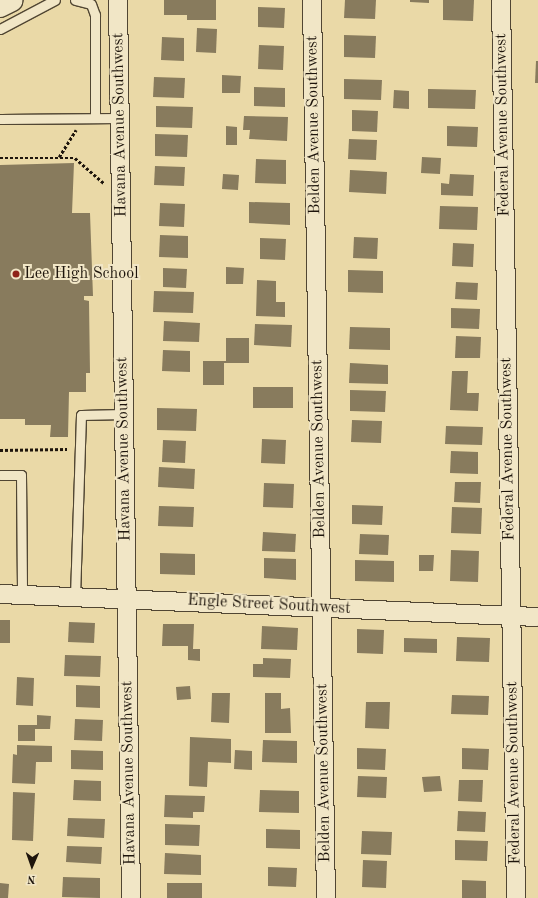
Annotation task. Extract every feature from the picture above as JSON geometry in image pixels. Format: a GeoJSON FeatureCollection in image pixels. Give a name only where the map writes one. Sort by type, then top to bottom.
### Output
{"type":"FeatureCollection","features":[{"type":"Feature","properties":{"kind":"street"},"geometry":{"type":"LineString","coordinates":[[0,6],[12,0]]}},
{"type":"Feature","properties":{"kind":"street","name":"Havana Avenue Southwest"},"geometry":{"type":"LineString","coordinates":[[118,0],[131,898]]}},
{"type":"Feature","properties":{"kind":"street","name":"Belden Avenue Southwest"},"geometry":{"type":"LineString","coordinates":[[312,0],[326,898]]}},
{"type":"Feature","properties":{"kind":"street","name":"Federal Avenue Southwest"},"geometry":{"type":"LineString","coordinates":[[501,0],[516,898]]}},
{"type":"Feature","properties":{"kind":"street","name":"Engle Street Southwest"},"geometry":{"type":"LineString","coordinates":[[0,594],[126,598],[538,617]]}},
{"type":"Feature","properties":{"kind":"lane"},"geometry":{"type":"LineString","coordinates":[[0,29],[55,0]]}},
{"type":"Feature","properties":{"kind":"lane"},"geometry":{"type":"LineString","coordinates":[[75,0],[91,4],[95,15],[91,117]]}},
{"type":"Feature","properties":{"kind":"lane"},"geometry":{"type":"LineString","coordinates":[[0,118],[120,118]]}},
{"type":"Feature","properties":{"kind":"lane"},"geometry":{"type":"LineString","coordinates":[[75,596],[81,415],[124,414]]}},
{"type":"Feature","properties":{"kind":"lane"},"geometry":{"type":"LineString","coordinates":[[0,475],[21,475],[22,595]]}},
{"type":"Feature","properties":{"kind":"path"},"geometry":{"type":"LineString","coordinates":[[59,157],[91,117]]}},
{"type":"Feature","properties":{"kind":"path"},"geometry":{"type":"LineString","coordinates":[[0,158],[74,158],[107,185]]}},
{"type":"Feature","properties":{"kind":"path"},"geometry":{"type":"LineString","coordinates":[[0,450],[53,449]]}},
{"type":"Feature","properties":{"kind":"building"},"geometry":{"type":"Polygon","coordinates":[[[164,0],[216,0],[216,20],[187,20],[187,15],[164,15],[164,0]]]}},
{"type":"Feature","properties":{"kind":"building"},"geometry":{"type":"Polygon","coordinates":[[[345,0],[376,0],[375,19],[344,18],[345,0]]]}},
{"type":"Feature","properties":{"kind":"building"},"geometry":{"type":"Polygon","coordinates":[[[410,0],[429,0],[429,3],[410,2],[410,0]]]}},
{"type":"Feature","properties":{"kind":"building"},"geometry":{"type":"Polygon","coordinates":[[[443,0],[474,0],[473,21],[443,20],[443,0]]]}},
{"type":"Feature","properties":{"kind":"building"},"geometry":{"type":"Polygon","coordinates":[[[258,7],[285,8],[284,28],[258,27],[258,7]]]}},
{"type":"Feature","properties":{"kind":"building"},"geometry":{"type":"Polygon","coordinates":[[[197,28],[217,29],[216,53],[196,52],[197,28]]]}},
{"type":"Feature","properties":{"kind":"building"},"geometry":{"type":"Polygon","coordinates":[[[344,35],[376,36],[375,58],[344,57],[344,35]]]}},
{"type":"Feature","properties":{"kind":"building"},"geometry":{"type":"Polygon","coordinates":[[[162,37],[184,38],[184,61],[161,60],[162,37]]]}},
{"type":"Feature","properties":{"kind":"building"},"geometry":{"type":"Polygon","coordinates":[[[259,45],[284,46],[283,70],[258,69],[259,45]]]}},
{"type":"Feature","properties":{"kind":"building"},"geometry":{"type":"Polygon","coordinates":[[[536,61],[538,61],[538,83],[535,83],[536,61]]]}},
{"type":"Feature","properties":{"kind":"building"},"geometry":{"type":"Polygon","coordinates":[[[222,75],[241,76],[240,93],[222,93],[222,75]]]}},
{"type":"Feature","properties":{"kind":"building"},"geometry":{"type":"Polygon","coordinates":[[[154,77],[185,78],[184,98],[153,97],[154,77]]]}},
{"type":"Feature","properties":{"kind":"building"},"geometry":{"type":"Polygon","coordinates":[[[344,79],[382,80],[381,100],[344,99],[344,79]]]}},
{"type":"Feature","properties":{"kind":"building"},"geometry":{"type":"Polygon","coordinates":[[[254,87],[285,88],[285,107],[254,106],[254,87]]]}},
{"type":"Feature","properties":{"kind":"building"},"geometry":{"type":"Polygon","coordinates":[[[428,89],[476,90],[475,109],[428,108],[428,89]]]}},
{"type":"Feature","properties":{"kind":"building"},"geometry":{"type":"Polygon","coordinates":[[[394,90],[409,91],[409,109],[393,108],[394,90]]]}},
{"type":"Feature","properties":{"kind":"building"},"geometry":{"type":"Polygon","coordinates":[[[156,106],[193,107],[192,128],[156,127],[156,106]]]}},
{"type":"Feature","properties":{"kind":"building"},"geometry":{"type":"Polygon","coordinates":[[[352,110],[378,111],[377,132],[352,131],[352,110]]]}},
{"type":"Feature","properties":{"kind":"building"},"geometry":{"type":"Polygon","coordinates":[[[244,116],[288,117],[287,141],[249,139],[250,130],[243,130],[244,116]]]}},
{"type":"Feature","properties":{"kind":"building"},"geometry":{"type":"Polygon","coordinates":[[[226,126],[237,127],[237,145],[226,145],[226,126]]]}},
{"type":"Feature","properties":{"kind":"building"},"geometry":{"type":"Polygon","coordinates":[[[447,126],[478,127],[477,147],[447,146],[447,126]]]}},
{"type":"Feature","properties":{"kind":"building"},"geometry":{"type":"Polygon","coordinates":[[[155,134],[188,135],[187,157],[155,156],[155,134]]]}},
{"type":"Feature","properties":{"kind":"building"},"geometry":{"type":"Polygon","coordinates":[[[349,139],[377,140],[376,160],[348,159],[349,139]]]}},
{"type":"Feature","properties":{"kind":"building"},"geometry":{"type":"Polygon","coordinates":[[[422,157],[441,158],[440,174],[421,173],[422,157]]]}},
{"type":"Feature","properties":{"kind":"building"},"geometry":{"type":"Polygon","coordinates":[[[256,159],[286,160],[286,184],[255,183],[256,159]]]}},
{"type":"Feature","properties":{"kind":"building"},"geometry":{"type":"Polygon","coordinates":[[[74,163],[72,213],[90,213],[93,296],[84,296],[84,300],[89,301],[90,373],[86,373],[86,392],[69,392],[68,437],[50,437],[51,425],[25,425],[25,419],[0,419],[0,165],[74,163]]]}},
{"type":"Feature","properties":{"kind":"building"},"geometry":{"type":"Polygon","coordinates":[[[155,166],[185,167],[184,186],[154,185],[155,166]]]}},
{"type":"Feature","properties":{"kind":"building"},"geometry":{"type":"Polygon","coordinates":[[[350,170],[387,172],[386,194],[349,192],[350,170]]]}},
{"type":"Feature","properties":{"kind":"building"},"geometry":{"type":"Polygon","coordinates":[[[223,174],[239,175],[238,190],[222,189],[223,174]]]}},
{"type":"Feature","properties":{"kind":"building"},"geometry":{"type":"Polygon","coordinates":[[[450,174],[474,175],[473,196],[441,195],[441,183],[449,184],[450,174]]]}},
{"type":"Feature","properties":{"kind":"building"},"geometry":{"type":"Polygon","coordinates":[[[249,202],[290,203],[290,225],[249,223],[249,202]]]}},
{"type":"Feature","properties":{"kind":"building"},"geometry":{"type":"Polygon","coordinates":[[[160,203],[185,204],[184,227],[159,226],[160,203]]]}},
{"type":"Feature","properties":{"kind":"building"},"geometry":{"type":"Polygon","coordinates":[[[440,206],[478,207],[477,230],[439,229],[440,206]]]}},
{"type":"Feature","properties":{"kind":"building"},"geometry":{"type":"Polygon","coordinates":[[[160,235],[188,236],[188,258],[159,257],[160,235]]]}},
{"type":"Feature","properties":{"kind":"building"},"geometry":{"type":"Polygon","coordinates":[[[354,237],[378,238],[377,259],[353,258],[354,237]]]}},
{"type":"Feature","properties":{"kind":"building"},"geometry":{"type":"Polygon","coordinates":[[[260,238],[286,239],[285,260],[260,259],[260,238]]]}},
{"type":"Feature","properties":{"kind":"building"},"geometry":{"type":"Polygon","coordinates":[[[453,243],[474,244],[473,267],[452,266],[453,243]]]}},
{"type":"Feature","properties":{"kind":"building"},"geometry":{"type":"Polygon","coordinates":[[[226,267],[244,268],[243,284],[226,284],[226,267]]]}},
{"type":"Feature","properties":{"kind":"building"},"geometry":{"type":"Polygon","coordinates":[[[163,268],[187,269],[186,288],[163,287],[163,268]]]}},
{"type":"Feature","properties":{"kind":"building"},"geometry":{"type":"Polygon","coordinates":[[[348,270],[383,271],[383,293],[348,292],[348,270]]]}},
{"type":"Feature","properties":{"kind":"building"},"geometry":{"type":"Polygon","coordinates":[[[257,280],[276,281],[276,302],[285,302],[285,317],[256,316],[257,280]]]}},
{"type":"Feature","properties":{"kind":"building"},"geometry":{"type":"Polygon","coordinates":[[[456,282],[478,283],[477,300],[455,299],[456,282]]]}},
{"type":"Feature","properties":{"kind":"building"},"geometry":{"type":"Polygon","coordinates":[[[154,291],[194,292],[193,313],[153,312],[154,291]]]}},
{"type":"Feature","properties":{"kind":"building"},"geometry":{"type":"Polygon","coordinates":[[[451,308],[480,309],[479,329],[451,328],[451,308]]]}},
{"type":"Feature","properties":{"kind":"building"},"geometry":{"type":"Polygon","coordinates":[[[164,321],[200,323],[199,342],[163,341],[164,321]]]}},
{"type":"Feature","properties":{"kind":"building"},"geometry":{"type":"Polygon","coordinates":[[[255,324],[292,325],[291,347],[254,345],[255,324]]]}},
{"type":"Feature","properties":{"kind":"building"},"geometry":{"type":"Polygon","coordinates":[[[350,327],[390,328],[390,350],[349,349],[350,327]]]}},
{"type":"Feature","properties":{"kind":"building"},"geometry":{"type":"Polygon","coordinates":[[[456,336],[481,337],[480,358],[455,358],[456,336]]]}},
{"type":"Feature","properties":{"kind":"building"},"geometry":{"type":"Polygon","coordinates":[[[226,338],[249,338],[249,363],[224,363],[224,385],[203,385],[203,361],[226,361],[226,338]]]}},
{"type":"Feature","properties":{"kind":"building"},"geometry":{"type":"Polygon","coordinates":[[[163,350],[190,351],[190,372],[162,371],[163,350]]]}},
{"type":"Feature","properties":{"kind":"building"},"geometry":{"type":"Polygon","coordinates":[[[350,363],[388,365],[388,384],[349,383],[350,363]]]}},
{"type":"Feature","properties":{"kind":"building"},"geometry":{"type":"Polygon","coordinates":[[[452,371],[468,371],[467,393],[479,393],[478,411],[450,410],[452,371]]]}},
{"type":"Feature","properties":{"kind":"building"},"geometry":{"type":"Polygon","coordinates":[[[253,387],[293,387],[293,408],[253,408],[253,387]]]}},
{"type":"Feature","properties":{"kind":"building"},"geometry":{"type":"Polygon","coordinates":[[[350,390],[386,391],[385,412],[350,411],[350,390]]]}},
{"type":"Feature","properties":{"kind":"building"},"geometry":{"type":"Polygon","coordinates":[[[157,408],[197,409],[196,431],[157,430],[157,408]]]}},
{"type":"Feature","properties":{"kind":"building"},"geometry":{"type":"Polygon","coordinates":[[[352,420],[382,421],[381,443],[351,442],[352,420]]]}},
{"type":"Feature","properties":{"kind":"building"},"geometry":{"type":"Polygon","coordinates":[[[446,426],[483,427],[482,445],[445,444],[446,426]]]}},
{"type":"Feature","properties":{"kind":"building"},"geometry":{"type":"Polygon","coordinates":[[[262,439],[286,440],[285,464],[261,463],[262,439]]]}},
{"type":"Feature","properties":{"kind":"building"},"geometry":{"type":"Polygon","coordinates":[[[163,440],[186,441],[185,463],[162,462],[163,440]]]}},
{"type":"Feature","properties":{"kind":"building"},"geometry":{"type":"Polygon","coordinates":[[[451,451],[478,452],[478,474],[450,473],[451,451]]]}},
{"type":"Feature","properties":{"kind":"building"},"geometry":{"type":"Polygon","coordinates":[[[159,467],[195,469],[194,489],[158,487],[159,467]]]}},
{"type":"Feature","properties":{"kind":"building"},"geometry":{"type":"Polygon","coordinates":[[[455,482],[481,482],[480,503],[454,502],[455,482]]]}},
{"type":"Feature","properties":{"kind":"building"},"geometry":{"type":"Polygon","coordinates":[[[264,483],[294,484],[293,508],[263,507],[264,483]]]}},
{"type":"Feature","properties":{"kind":"building"},"geometry":{"type":"Polygon","coordinates":[[[352,505],[383,506],[382,525],[352,524],[352,505]]]}},
{"type":"Feature","properties":{"kind":"building"},"geometry":{"type":"Polygon","coordinates":[[[159,506],[194,507],[193,527],[158,526],[159,506]]]}},
{"type":"Feature","properties":{"kind":"building"},"geometry":{"type":"Polygon","coordinates":[[[452,507],[482,508],[481,534],[451,533],[452,507]]]}},
{"type":"Feature","properties":{"kind":"building"},"geometry":{"type":"Polygon","coordinates":[[[263,532],[296,534],[295,552],[262,551],[263,532]]]}},
{"type":"Feature","properties":{"kind":"building"},"geometry":{"type":"Polygon","coordinates":[[[360,534],[389,535],[388,555],[359,554],[360,534]]]}},
{"type":"Feature","properties":{"kind":"building"},"geometry":{"type":"Polygon","coordinates":[[[451,550],[479,551],[478,582],[450,581],[451,550]]]}},
{"type":"Feature","properties":{"kind":"building"},"geometry":{"type":"Polygon","coordinates":[[[160,553],[195,554],[195,575],[160,574],[160,553]]]}},
{"type":"Feature","properties":{"kind":"building"},"geometry":{"type":"Polygon","coordinates":[[[419,555],[434,555],[433,571],[419,571],[419,555]]]}},
{"type":"Feature","properties":{"kind":"building"},"geometry":{"type":"Polygon","coordinates":[[[264,558],[296,559],[296,580],[264,578],[264,558]]]}},
{"type":"Feature","properties":{"kind":"building"},"geometry":{"type":"Polygon","coordinates":[[[355,560],[394,561],[394,582],[355,581],[355,560]]]}},
{"type":"Feature","properties":{"kind":"building"},"geometry":{"type":"Polygon","coordinates":[[[0,620],[10,620],[10,643],[0,643],[0,620]]]}},
{"type":"Feature","properties":{"kind":"building"},"geometry":{"type":"Polygon","coordinates":[[[69,622],[95,623],[94,643],[68,642],[69,622]]]}},
{"type":"Feature","properties":{"kind":"building"},"geometry":{"type":"Polygon","coordinates":[[[163,624],[194,624],[193,649],[200,649],[200,661],[188,660],[188,646],[162,646],[163,624]]]}},
{"type":"Feature","properties":{"kind":"building"},"geometry":{"type":"Polygon","coordinates":[[[262,626],[298,628],[297,650],[261,649],[262,626]]]}},
{"type":"Feature","properties":{"kind":"building"},"geometry":{"type":"Polygon","coordinates":[[[357,629],[384,630],[383,654],[357,653],[357,629]]]}},
{"type":"Feature","properties":{"kind":"building"},"geometry":{"type":"Polygon","coordinates":[[[457,637],[490,638],[489,662],[456,661],[457,637]]]}},
{"type":"Feature","properties":{"kind":"building"},"geometry":{"type":"Polygon","coordinates":[[[404,638],[437,639],[437,653],[404,652],[404,638]]]}},
{"type":"Feature","properties":{"kind":"building"},"geometry":{"type":"Polygon","coordinates":[[[65,655],[101,656],[100,677],[64,676],[65,655]]]}},
{"type":"Feature","properties":{"kind":"building"},"geometry":{"type":"Polygon","coordinates":[[[263,658],[291,659],[290,678],[253,677],[253,664],[263,664],[263,658]]]}},
{"type":"Feature","properties":{"kind":"building"},"geometry":{"type":"Polygon","coordinates":[[[17,677],[34,678],[33,706],[16,705],[17,677]]]}},
{"type":"Feature","properties":{"kind":"building"},"geometry":{"type":"Polygon","coordinates":[[[76,685],[100,686],[100,708],[76,707],[76,685]]]}},
{"type":"Feature","properties":{"kind":"building"},"geometry":{"type":"Polygon","coordinates":[[[190,686],[191,699],[177,700],[176,687],[190,686]]]}},
{"type":"Feature","properties":{"kind":"building"},"geometry":{"type":"Polygon","coordinates":[[[212,693],[230,693],[229,723],[211,722],[212,693]]]}},
{"type":"Feature","properties":{"kind":"building"},"geometry":{"type":"Polygon","coordinates":[[[265,693],[281,693],[281,709],[290,708],[291,733],[265,733],[265,693]]]}},
{"type":"Feature","properties":{"kind":"building"},"geometry":{"type":"Polygon","coordinates":[[[452,695],[489,696],[488,715],[451,714],[452,695]]]}},
{"type":"Feature","properties":{"kind":"building"},"geometry":{"type":"Polygon","coordinates":[[[366,702],[390,702],[389,729],[365,728],[366,702]]]}},
{"type":"Feature","properties":{"kind":"building"},"geometry":{"type":"Polygon","coordinates":[[[37,715],[51,716],[50,729],[35,729],[35,741],[18,741],[18,725],[37,725],[37,715]]]}},
{"type":"Feature","properties":{"kind":"building"},"geometry":{"type":"Polygon","coordinates":[[[75,719],[103,720],[102,741],[74,740],[75,719]]]}},
{"type":"Feature","properties":{"kind":"building"},"geometry":{"type":"Polygon","coordinates":[[[190,737],[231,739],[231,763],[208,762],[207,787],[189,786],[190,737]]]}},
{"type":"Feature","properties":{"kind":"building"},"geometry":{"type":"Polygon","coordinates":[[[263,740],[297,741],[297,763],[262,762],[263,740]]]}},
{"type":"Feature","properties":{"kind":"building"},"geometry":{"type":"Polygon","coordinates":[[[17,745],[52,746],[52,762],[36,762],[35,784],[12,783],[13,754],[17,755],[17,745]]]}},
{"type":"Feature","properties":{"kind":"building"},"geometry":{"type":"Polygon","coordinates":[[[357,748],[386,749],[385,770],[357,769],[357,748]]]}},
{"type":"Feature","properties":{"kind":"building"},"geometry":{"type":"Polygon","coordinates":[[[462,748],[489,749],[488,770],[462,769],[462,748]]]}},
{"type":"Feature","properties":{"kind":"building"},"geometry":{"type":"Polygon","coordinates":[[[71,750],[103,751],[103,770],[71,769],[71,750]]]}},
{"type":"Feature","properties":{"kind":"building"},"geometry":{"type":"Polygon","coordinates":[[[235,750],[252,751],[252,770],[234,769],[235,750]]]}},
{"type":"Feature","properties":{"kind":"building"},"geometry":{"type":"Polygon","coordinates":[[[358,776],[387,777],[386,798],[357,797],[358,776]]]}},
{"type":"Feature","properties":{"kind":"building"},"geometry":{"type":"Polygon","coordinates":[[[440,776],[442,791],[424,792],[422,777],[440,776]]]}},
{"type":"Feature","properties":{"kind":"building"},"geometry":{"type":"Polygon","coordinates":[[[74,780],[101,781],[101,801],[73,800],[74,780]]]}},
{"type":"Feature","properties":{"kind":"building"},"geometry":{"type":"Polygon","coordinates":[[[459,780],[483,780],[482,802],[458,801],[459,780]]]}},
{"type":"Feature","properties":{"kind":"building"},"geometry":{"type":"Polygon","coordinates":[[[260,790],[299,791],[299,813],[259,812],[260,790]]]}},
{"type":"Feature","properties":{"kind":"building"},"geometry":{"type":"Polygon","coordinates":[[[13,792],[35,793],[33,841],[12,840],[13,792]]]}},
{"type":"Feature","properties":{"kind":"building"},"geometry":{"type":"Polygon","coordinates":[[[165,795],[205,796],[204,812],[193,812],[193,818],[164,817],[165,795]]]}},
{"type":"Feature","properties":{"kind":"building"},"geometry":{"type":"Polygon","coordinates":[[[458,811],[486,812],[485,832],[457,831],[458,811]]]}},
{"type":"Feature","properties":{"kind":"building"},"geometry":{"type":"Polygon","coordinates":[[[68,818],[105,819],[104,838],[67,836],[68,818]]]}},
{"type":"Feature","properties":{"kind":"building"},"geometry":{"type":"Polygon","coordinates":[[[165,824],[200,825],[199,846],[165,845],[165,824]]]}},
{"type":"Feature","properties":{"kind":"building"},"geometry":{"type":"Polygon","coordinates":[[[266,829],[300,830],[300,849],[266,848],[266,829]]]}},
{"type":"Feature","properties":{"kind":"building"},"geometry":{"type":"Polygon","coordinates":[[[362,831],[392,832],[391,855],[361,854],[362,831]]]}},
{"type":"Feature","properties":{"kind":"building"},"geometry":{"type":"Polygon","coordinates":[[[455,840],[488,841],[487,861],[455,860],[455,840]]]}},
{"type":"Feature","properties":{"kind":"building"},"geometry":{"type":"Polygon","coordinates":[[[67,846],[102,847],[101,864],[66,862],[67,846]]]}},
{"type":"Feature","properties":{"kind":"building"},"geometry":{"type":"Polygon","coordinates":[[[165,853],[201,855],[201,875],[164,874],[165,853]]]}},
{"type":"Feature","properties":{"kind":"building"},"geometry":{"type":"Polygon","coordinates":[[[363,860],[387,861],[386,888],[362,887],[363,860]]]}},
{"type":"Feature","properties":{"kind":"building"},"geometry":{"type":"Polygon","coordinates":[[[268,867],[297,868],[296,887],[268,886],[268,867]]]}},
{"type":"Feature","properties":{"kind":"building"},"geometry":{"type":"Polygon","coordinates":[[[63,877],[100,878],[100,898],[62,897],[63,877]]]}},
{"type":"Feature","properties":{"kind":"building"},"geometry":{"type":"Polygon","coordinates":[[[462,880],[486,881],[486,898],[462,898],[462,880]]]}},
{"type":"Feature","properties":{"kind":"building"},"geometry":{"type":"Polygon","coordinates":[[[0,883],[9,884],[8,898],[0,898],[0,883]]]}},
{"type":"Feature","properties":{"kind":"building"},"geometry":{"type":"Polygon","coordinates":[[[167,883],[202,883],[202,898],[167,898],[167,883]]]}},
{"type":"Feature","properties":{"kind":"place","name":"Lee High School"},"geometry":{"type":"Point","coordinates":[16,274]}}]}
